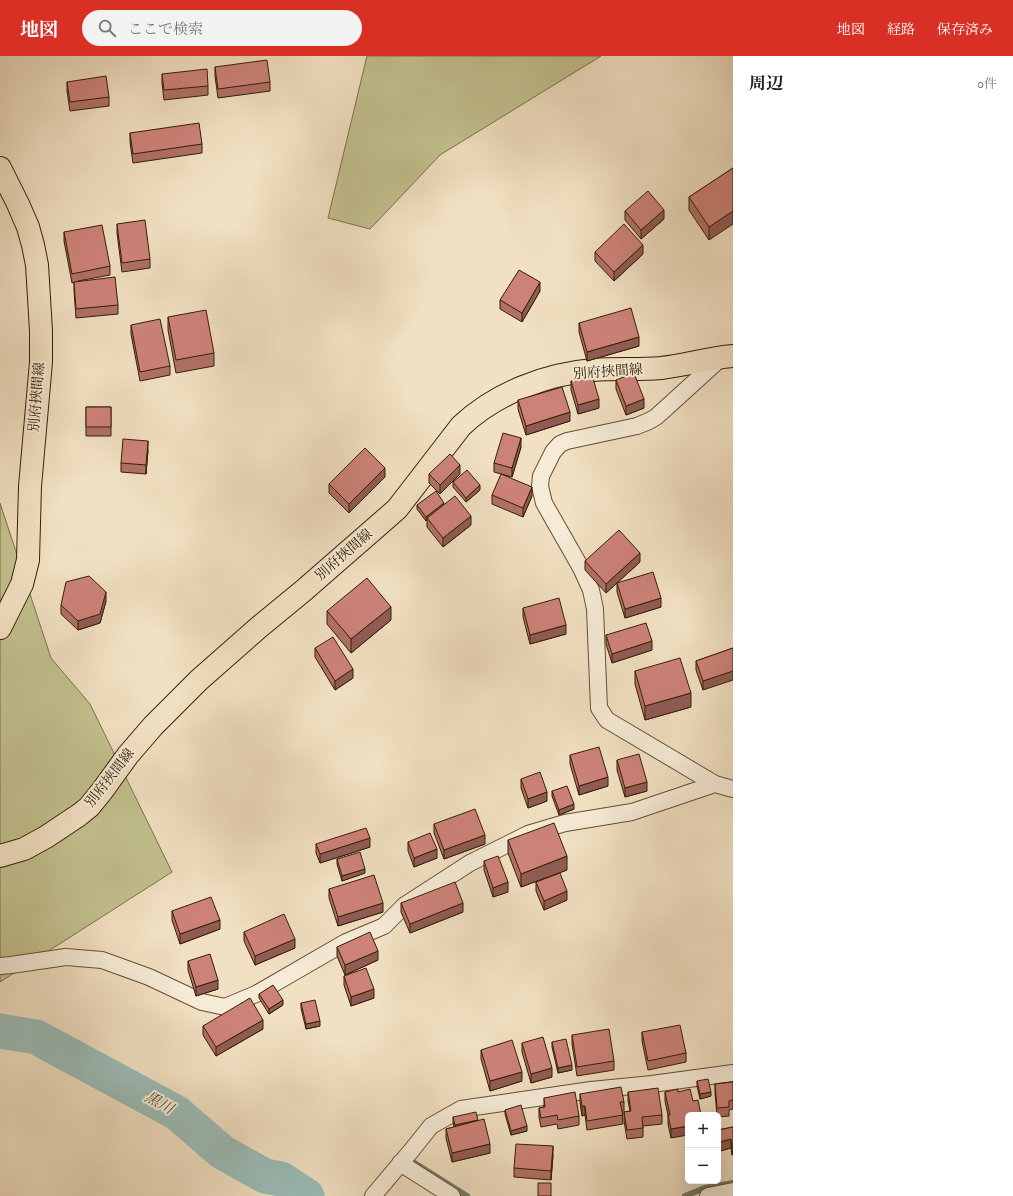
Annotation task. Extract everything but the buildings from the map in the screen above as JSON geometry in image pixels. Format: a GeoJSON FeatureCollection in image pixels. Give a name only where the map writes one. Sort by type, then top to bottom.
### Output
{"type":"FeatureCollection","features":[{"type":"Feature","properties":{"kind":"main road","name":"別府挾間線"},"geometry":{"type":"LineString","coordinates":[[0,168],[28,227],[33,245],[37,265],[41,331],[41,362],[30,486],[28,560],[22,584],[0,628]]}},
{"type":"Feature","properties":{"kind":"main road","name":"別府挾間線"},"geometry":{"type":"LineString","coordinates":[[0,856],[30,846],[55,832],[89,807],[128,755],[199,680],[252,632],[309,586],[397,509],[461,426],[473,415],[512,392],[539,381],[555,377],[595,370],[668,367],[728,357]]}},
{"type":"Feature","properties":{"kind":"street"},"geometry":{"type":"LineString","coordinates":[[728,357],[656,417],[649,421],[637,426],[567,441],[560,444],[553,452],[541,476],[540,486],[544,503],[581,568],[591,590],[595,610],[598,708],[607,720],[715,784],[733,789]]}},
{"type":"Feature","properties":{"kind":"street"},"geometry":{"type":"LineString","coordinates":[[0,966],[66,957],[102,960],[149,977],[202,1002],[225,1007],[256,994],[346,942],[384,926],[405,904],[470,864],[528,834],[565,822],[632,812],[715,784]]}},
{"type":"Feature","properties":{"kind":"street"},"geometry":{"type":"LineString","coordinates":[[373,1196],[431,1126],[461,1109],[591,1090],[652,1084],[733,1073]]}},
{"type":"Feature","properties":{"kind":"street"},"geometry":{"type":"LineString","coordinates":[[400,1163],[452,1196]]}},
{"type":"Feature","properties":{"kind":"street"},"geometry":{"type":"LineString","coordinates":[[708,1196],[733,1191]]}},
{"type":"Feature","properties":{"kind":"shaded area"},"geometry":{"type":"Polygon","coordinates":[[[367,56],[601,56],[440,155],[370,229],[328,218],[367,56]]]}},
{"type":"Feature","properties":{"kind":"shaded area"},"geometry":{"type":"Polygon","coordinates":[[[0,503],[51,658],[90,704],[172,872],[0,982],[0,503]]]}},
{"type":"Feature","properties":{"kind":"waterway","name":"黒川"},"geometry":{"type":"LineString","coordinates":[[0,1031],[36,1037],[177,1113],[222,1152],[265,1176],[281,1179],[307,1196]]}},
{"type":"Feature","properties":{"kind":"waterway"},"geometry":{"type":"LineString","coordinates":[[406,1158],[467,1196]]}},
{"type":"Feature","properties":{"kind":"waterway"},"geometry":{"type":"LineString","coordinates":[[685,1196],[705,1188],[733,1183]]}}]}
